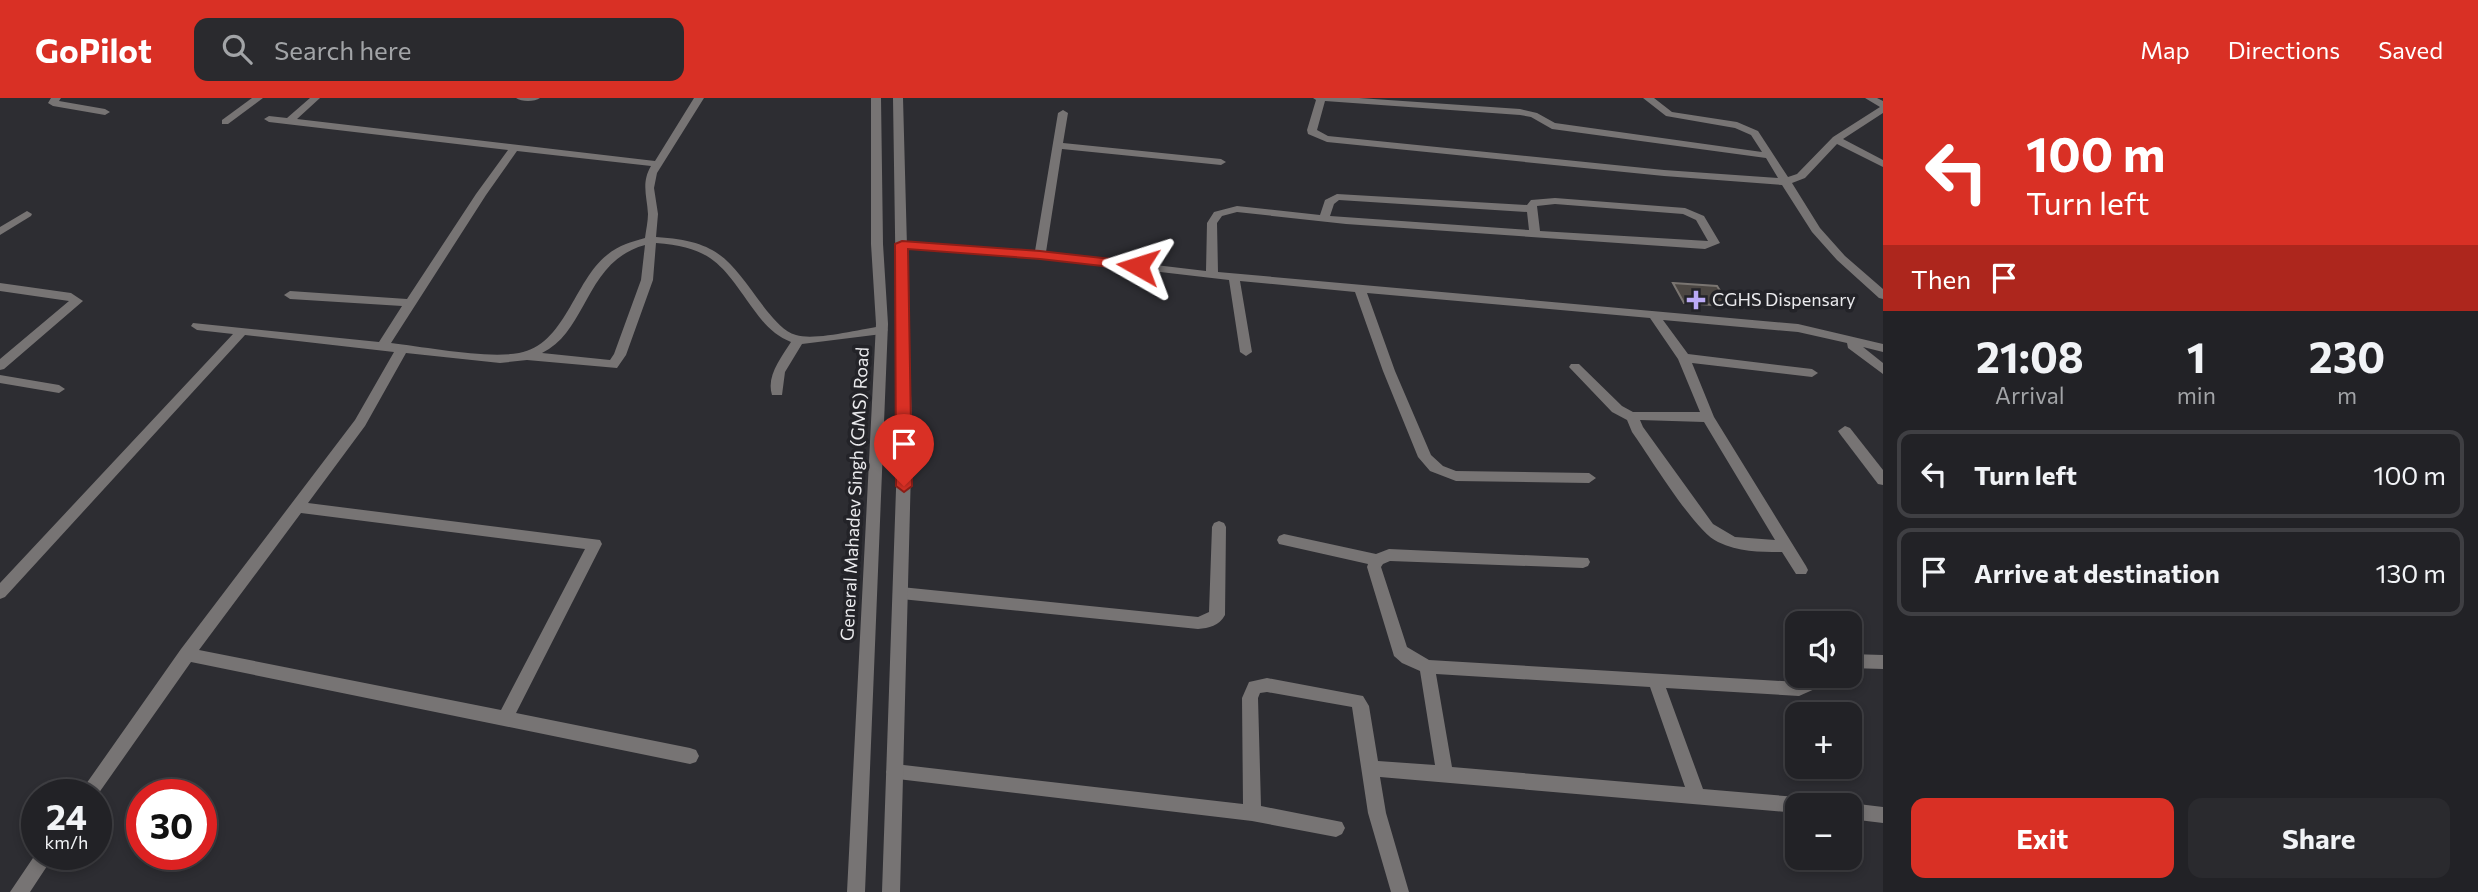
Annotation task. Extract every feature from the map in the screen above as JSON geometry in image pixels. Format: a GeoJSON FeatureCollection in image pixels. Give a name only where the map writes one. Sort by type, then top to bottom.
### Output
{"type":"FeatureCollection","features":[{"type":"Feature","properties":{"kind":"street"},"geometry":{"type":"LineString","coordinates":[[56,98],[52,103],[105,112]]}},
{"type":"Feature","properties":{"kind":"street"},"geometry":{"type":"LineString","coordinates":[[225,122],[258,98]]}},
{"type":"Feature","properties":{"kind":"street"},"geometry":{"type":"LineString","coordinates":[[290,121],[316,98]]}},
{"type":"Feature","properties":{"kind":"street"},"geometry":{"type":"LineString","coordinates":[[521,98],[535,98]]}},
{"type":"Feature","properties":{"kind":"street"},"geometry":{"type":"LineString","coordinates":[[197,326],[500,359],[528,356],[613,365],[620,355],[647,280],[653,214],[649,188],[657,164],[699,98]]}},
{"type":"Feature","properties":{"kind":"street","name":"General Mahadev Singh (GMS) Road"},"geometry":{"type":"LineString","coordinates":[[856,892],[882,330],[877,244],[876,98]]}},
{"type":"Feature","properties":{"kind":"street"},"geometry":{"type":"LineString","coordinates":[[891,892],[905,432],[898,98]]}},
{"type":"Feature","properties":{"kind":"street"},"geometry":{"type":"LineString","coordinates":[[1769,156],[1552,125],[1541,122],[1534,115],[1520,112],[1320,98],[1311,130],[1314,134],[1328,139],[1664,173],[1786,182],[1801,176],[1836,139],[1883,107],[1870,98]]}},
{"type":"Feature","properties":{"kind":"street"},"geometry":{"type":"LineString","coordinates":[[1648,98],[1663,111],[1675,116],[1746,127],[1755,133],[1816,230],[1841,258],[1883,295]]}},
{"type":"Feature","properties":{"kind":"street"},"geometry":{"type":"LineString","coordinates":[[1040,255],[1063,113]]}},
{"type":"Feature","properties":{"kind":"street"},"geometry":{"type":"LineString","coordinates":[[269,118],[657,164]]}},
{"type":"Feature","properties":{"kind":"street"},"geometry":{"type":"LineString","coordinates":[[1836,139],[1883,164]]}},
{"type":"Feature","properties":{"kind":"street"},"geometry":{"type":"LineString","coordinates":[[1059,146],[1221,162]]}},
{"type":"Feature","properties":{"kind":"street"},"geometry":{"type":"LineString","coordinates":[[382,347],[514,148]]}},
{"type":"Feature","properties":{"kind":"street"},"geometry":{"type":"LineString","coordinates":[[1862,151],[1882,150]]}},
{"type":"Feature","properties":{"kind":"street"},"geometry":{"type":"LineString","coordinates":[[1324,219],[1329,202],[1337,197],[1532,209]]}},
{"type":"Feature","properties":{"kind":"street"},"geometry":{"type":"LineString","coordinates":[[1212,275],[1212,223],[1225,210],[1237,209],[1324,219],[1705,246],[1714,243],[1700,218],[1685,211],[1544,201],[1535,202],[1532,209],[1535,232]]}},
{"type":"Feature","properties":{"kind":"street"},"geometry":{"type":"LineString","coordinates":[[0,232],[27,214]]}},
{"type":"Feature","properties":{"kind":"street"},"geometry":{"type":"LineString","coordinates":[[528,356],[549,343],[562,330],[593,274],[622,250],[649,240],[685,244],[717,255],[742,282],[768,319],[785,334],[798,340],[882,330]]}},
{"type":"Feature","properties":{"kind":"street"},"geometry":{"type":"LineString","coordinates":[[902,244],[1798,328],[1883,348]]}},
{"type":"Feature","properties":{"kind":"street"},"geometry":{"type":"LineString","coordinates":[[1234,277],[1246,352]]}},
{"type":"Feature","properties":{"kind":"street"},"geometry":{"type":"LineString","coordinates":[[0,287],[71,297],[77,301],[0,366]]}},
{"type":"Feature","properties":{"kind":"street"},"geometry":{"type":"LineString","coordinates":[[1360,288],[1389,371],[1424,457],[1430,465],[1456,476],[1589,478]]}},
{"type":"Feature","properties":{"kind":"street"},"geometry":{"type":"LineString","coordinates":[[290,295],[411,303]]}},
{"type":"Feature","properties":{"kind":"street"},"geometry":{"type":"LineString","coordinates":[[1653,314],[1684,358],[1708,417],[1801,570]]}},
{"type":"Feature","properties":{"kind":"street"},"geometry":{"type":"LineString","coordinates":[[0,593],[8,576],[242,331]]}},
{"type":"Feature","properties":{"kind":"street"},"geometry":{"type":"LineString","coordinates":[[777,392],[779,372],[798,340]]}},
{"type":"Feature","properties":{"kind":"street"},"geometry":{"type":"LineString","coordinates":[[1847,341],[1883,370]]}},
{"type":"Feature","properties":{"kind":"street"},"geometry":{"type":"LineString","coordinates":[[99,779],[187,654],[360,423],[402,349]]}},
{"type":"Feature","properties":{"kind":"street"},"geometry":{"type":"LineString","coordinates":[[1684,358],[1812,373]]}},
{"type":"Feature","properties":{"kind":"street"},"geometry":{"type":"LineString","coordinates":[[1575,367],[1617,409],[1632,417],[1642,436],[1717,537],[1754,546],[1786,546]]}},
{"type":"Feature","properties":{"kind":"street"},"geometry":{"type":"LineString","coordinates":[[0,379],[58,390]]}},
{"type":"Feature","properties":{"kind":"street"},"geometry":{"type":"LineString","coordinates":[[1632,417],[1708,417]]}},
{"type":"Feature","properties":{"kind":"street"},"geometry":{"type":"LineString","coordinates":[[1845,431],[1883,480]]}},
{"type":"Feature","properties":{"kind":"street"},"geometry":{"type":"LineString","coordinates":[[297,507],[595,544],[505,718]]}},
{"type":"Feature","properties":{"kind":"street"},"geometry":{"type":"LineString","coordinates":[[901,593],[1198,624],[1210,621],[1217,615],[1219,527]]}},
{"type":"Feature","properties":{"kind":"street"},"geometry":{"type":"LineString","coordinates":[[1284,540],[1377,560],[1389,555],[1404,555],[1583,562]]}},
{"type":"Feature","properties":{"kind":"street"},"geometry":{"type":"LineString","coordinates":[[1377,560],[1375,574],[1399,650],[1408,658],[1427,667],[1801,688]]}},
{"type":"Feature","properties":{"kind":"street"},"geometry":{"type":"LineString","coordinates":[[187,654],[690,756]]}},
{"type":"Feature","properties":{"kind":"street"},"geometry":{"type":"LineString","coordinates":[[1862,661],[1883,662]]}},
{"type":"Feature","properties":{"kind":"street"},"geometry":{"type":"LineString","coordinates":[[1427,667],[1445,775]]}},
{"type":"Feature","properties":{"kind":"street"},"geometry":{"type":"LineString","coordinates":[[1655,680],[1697,795]]}},
{"type":"Feature","properties":{"kind":"street"},"geometry":{"type":"LineString","coordinates":[[1252,813],[1250,698],[1255,687],[1267,685],[1359,702],[1372,768],[1377,813],[1400,892]]}},
{"type":"Feature","properties":{"kind":"street"},"geometry":{"type":"LineString","coordinates":[[1372,768],[1785,804]]}},
{"type":"Feature","properties":{"kind":"street"},"geometry":{"type":"LineString","coordinates":[[895,772],[1252,813],[1336,828]]}},
{"type":"Feature","properties":{"kind":"street"},"geometry":{"type":"LineString","coordinates":[[1862,812],[1883,815]]}},
{"type":"Feature","properties":{"kind":"street"},"geometry":{"type":"LineString","coordinates":[[19,892],[35,870]]}},
{"type":"Feature","properties":{"kind":"building"},"geometry":{"type":"Polygon","coordinates":[[[1673,283],[1717,286],[1730,306],[1684,303],[1673,283]]]}},
{"type":"Feature","properties":{"kind":"place","name":"CGHS Dispensary"},"geometry":{"type":"Point","coordinates":[1696,300]}},
{"type":"Feature","properties":{"kind":"route"},"geometry":{"type":"LineString","coordinates":[[904,486],[902,244],[1138,266]]}}]}
